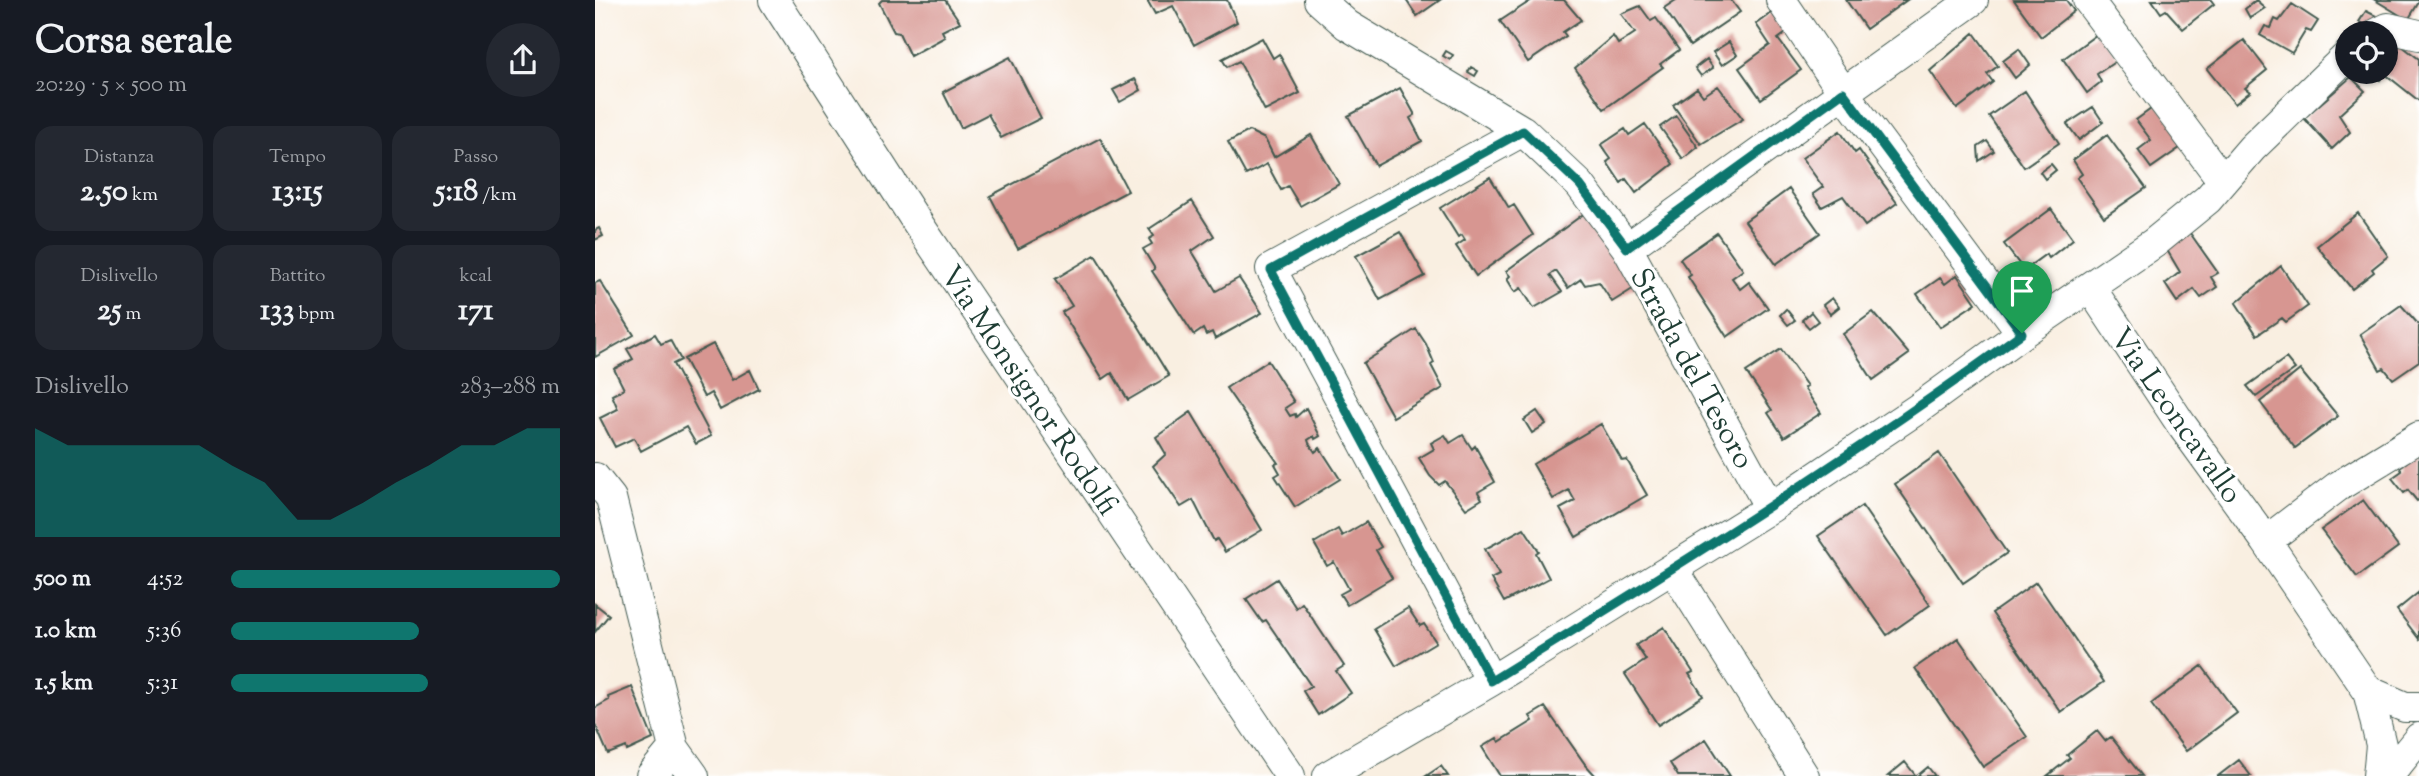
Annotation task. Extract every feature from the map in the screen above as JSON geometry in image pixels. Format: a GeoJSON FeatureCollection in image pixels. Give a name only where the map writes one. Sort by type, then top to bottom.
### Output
{"type":"FeatureCollection","features":[{"type":"Feature","properties":{"kind":"street","name":"Strada del Tesoro"},"geometry":{"type":"LineString","coordinates":[[1319,0],[1347,25],[1523,131],[1580,185],[1627,248],[1770,508]]}},
{"type":"Feature","properties":{"kind":"street"},"geometry":{"type":"LineString","coordinates":[[1781,0],[1843,92],[2022,333]]}},
{"type":"Feature","properties":{"kind":"street"},"geometry":{"type":"LineString","coordinates":[[1627,248],[1973,0]]}},
{"type":"Feature","properties":{"kind":"street"},"geometry":{"type":"LineString","coordinates":[[2088,0],[2223,181]]}},
{"type":"Feature","properties":{"kind":"street","name":"Via Monsignor Rodolfi"},"geometry":{"type":"LineString","coordinates":[[774,5],[1290,776]]}},
{"type":"Feature","properties":{"kind":"street"},"geometry":{"type":"LineString","coordinates":[[2398,30],[2419,36]]}},
{"type":"Feature","properties":{"kind":"street"},"geometry":{"type":"LineString","coordinates":[[1328,776],[1491,681],[1673,569],[1919,408],[2165,234],[2208,199],[2252,148],[2335,69]]}},
{"type":"Feature","properties":{"kind":"street"},"geometry":{"type":"LineString","coordinates":[[1491,681],[1271,270],[1523,131]]}},
{"type":"Feature","properties":{"kind":"street","name":"Via Leoncavallo"},"geometry":{"type":"LineString","coordinates":[[2090,287],[2181,424],[2266,541],[2368,691],[2381,745],[2378,776]]}},
{"type":"Feature","properties":{"kind":"street"},"geometry":{"type":"LineString","coordinates":[[2266,541],[2337,487],[2419,437]]}},
{"type":"Feature","properties":{"kind":"street"},"geometry":{"type":"LineString","coordinates":[[595,478],[611,498],[674,748],[694,776]]}},
{"type":"Feature","properties":{"kind":"street"},"geometry":{"type":"LineString","coordinates":[[1673,569],[1804,776]]}},
{"type":"Feature","properties":{"kind":"street"},"geometry":{"type":"LineString","coordinates":[[2368,691],[2405,706],[2419,707]]}},
{"type":"Feature","properties":{"kind":"street"},"geometry":{"type":"LineString","coordinates":[[2388,776],[2419,738]]}},
{"type":"Feature","properties":{"kind":"street"},"geometry":{"type":"LineString","coordinates":[[651,776],[674,748]]}},
{"type":"Feature","properties":{"kind":"building"},"geometry":{"type":"Polygon","coordinates":[[[882,0],[945,0],[960,22],[942,31],[945,37],[910,56],[899,33],[894,32],[879,3],[882,0]]]}},
{"type":"Feature","properties":{"kind":"building"},"geometry":{"type":"Polygon","coordinates":[[[1147,0],[1227,0],[1237,22],[1194,45],[1173,6],[1155,14],[1147,0]]]}},
{"type":"Feature","properties":{"kind":"building"},"geometry":{"type":"Polygon","coordinates":[[[1406,0],[1440,0],[1417,16],[1406,0]]]}},
{"type":"Feature","properties":{"kind":"building"},"geometry":{"type":"Polygon","coordinates":[[[1532,0],[1564,0],[1581,20],[1563,32],[1566,36],[1528,62],[1500,21],[1532,0]]]}},
{"type":"Feature","properties":{"kind":"building"},"geometry":{"type":"Polygon","coordinates":[[[1676,0],[1731,0],[1740,12],[1690,46],[1664,8],[1676,0]]]}},
{"type":"Feature","properties":{"kind":"building"},"geometry":{"type":"Polygon","coordinates":[[[1846,0],[1907,0],[1866,29],[1846,0]]]}},
{"type":"Feature","properties":{"kind":"building"},"geometry":{"type":"Polygon","coordinates":[[[2014,0],[2066,0],[2074,11],[2041,37],[2014,0]]]}},
{"type":"Feature","properties":{"kind":"building"},"geometry":{"type":"Polygon","coordinates":[[[2152,0],[2211,0],[2214,4],[2183,29],[2166,10],[2161,13],[2152,0]]]}},
{"type":"Feature","properties":{"kind":"building"},"geometry":{"type":"Polygon","coordinates":[[[2256,0],[2265,8],[2250,18],[2245,9],[2256,0]]]}},
{"type":"Feature","properties":{"kind":"building"},"geometry":{"type":"Polygon","coordinates":[[[2375,0],[2419,0],[2419,2],[2408,20],[2375,0]]]}},
{"type":"Feature","properties":{"kind":"building"},"geometry":{"type":"Polygon","coordinates":[[[2292,4],[2318,21],[2311,32],[2306,30],[2292,53],[2260,35],[2265,26],[2271,28],[2275,19],[2279,21],[2292,4]]]}},
{"type":"Feature","properties":{"kind":"building"},"geometry":{"type":"Polygon","coordinates":[[[1640,6],[1651,21],[1656,18],[1679,50],[1660,64],[1663,67],[1604,109],[1575,68],[1613,36],[1618,44],[1635,33],[1621,14],[1640,6]]]}},
{"type":"Feature","properties":{"kind":"building"},"geometry":{"type":"Polygon","coordinates":[[[1778,8],[1793,28],[1778,39],[1801,70],[1761,99],[1739,68],[1770,45],[1756,24],[1778,8]]]}},
{"type":"Feature","properties":{"kind":"building"},"geometry":{"type":"Polygon","coordinates":[[[2366,11],[2380,18],[2378,21],[2360,21],[2366,11]]]}},
{"type":"Feature","properties":{"kind":"building"},"geometry":{"type":"Polygon","coordinates":[[[2100,32],[2119,59],[2097,74],[2101,82],[2087,93],[2063,59],[2100,32]]]}},
{"type":"Feature","properties":{"kind":"building"},"geometry":{"type":"Polygon","coordinates":[[[1974,33],[1998,66],[1987,74],[1993,82],[1957,109],[1930,71],[1974,33]]]}},
{"type":"Feature","properties":{"kind":"building"},"geometry":{"type":"Polygon","coordinates":[[[1262,38],[1273,58],[1279,54],[1300,93],[1265,111],[1239,61],[1227,67],[1222,59],[1262,38]]]}},
{"type":"Feature","properties":{"kind":"building"},"geometry":{"type":"Polygon","coordinates":[[[2244,40],[2267,70],[2245,88],[2250,92],[2235,104],[2207,69],[2244,40]]]}},
{"type":"Feature","properties":{"kind":"building"},"geometry":{"type":"Polygon","coordinates":[[[1729,42],[1737,55],[1722,65],[1713,52],[1729,42]]]}},
{"type":"Feature","properties":{"kind":"building"},"geometry":{"type":"Polygon","coordinates":[[[2398,46],[2402,46],[2419,59],[2419,101],[2398,84],[2398,46]]]}},
{"type":"Feature","properties":{"kind":"building"},"geometry":{"type":"Polygon","coordinates":[[[2019,49],[2030,65],[2015,78],[2003,61],[2019,49]]]}},
{"type":"Feature","properties":{"kind":"building"},"geometry":{"type":"Polygon","coordinates":[[[1446,51],[1453,55],[1450,60],[1443,56],[1446,51]]]}},
{"type":"Feature","properties":{"kind":"building"},"geometry":{"type":"Polygon","coordinates":[[[1010,57],[1041,118],[1001,138],[988,114],[961,128],[943,92],[1010,57]]]}},
{"type":"Feature","properties":{"kind":"building"},"geometry":{"type":"Polygon","coordinates":[[[1707,59],[1713,68],[1701,76],[1695,68],[1707,59]]]}},
{"type":"Feature","properties":{"kind":"building"},"geometry":{"type":"Polygon","coordinates":[[[1471,67],[1478,71],[1475,76],[1468,72],[1471,67]]]}},
{"type":"Feature","properties":{"kind":"building"},"geometry":{"type":"Polygon","coordinates":[[[1135,79],[1141,90],[1120,102],[1113,90],[1135,79]]]}},
{"type":"Feature","properties":{"kind":"building"},"geometry":{"type":"Polygon","coordinates":[[[2343,84],[2358,84],[2365,91],[2339,115],[2350,132],[2332,149],[2304,118],[2343,84]]]}},
{"type":"Feature","properties":{"kind":"building"},"geometry":{"type":"Polygon","coordinates":[[[1718,86],[1743,119],[1701,144],[1673,105],[1697,88],[1703,96],[1718,86]]]}},
{"type":"Feature","properties":{"kind":"building"},"geometry":{"type":"Polygon","coordinates":[[[1400,88],[1415,115],[1410,118],[1422,141],[1376,166],[1348,116],[1400,88]]]}},
{"type":"Feature","properties":{"kind":"building"},"geometry":{"type":"Polygon","coordinates":[[[2025,91],[2059,143],[2024,167],[1989,116],[2025,91]]]}},
{"type":"Feature","properties":{"kind":"building"},"geometry":{"type":"Polygon","coordinates":[[[2158,104],[2187,143],[2151,168],[2138,150],[2151,140],[2136,120],[2158,104]]]}},
{"type":"Feature","properties":{"kind":"building"},"geometry":{"type":"Polygon","coordinates":[[[2093,107],[2103,122],[2079,140],[2067,124],[2093,107]]]}},
{"type":"Feature","properties":{"kind":"building"},"geometry":{"type":"Polygon","coordinates":[[[1676,116],[1698,147],[1683,159],[1660,127],[1676,116]]]}},
{"type":"Feature","properties":{"kind":"building"},"geometry":{"type":"Polygon","coordinates":[[[1645,124],[1673,164],[1636,193],[1626,179],[1621,183],[1607,162],[1611,159],[1601,145],[1625,129],[1629,135],[1645,124]]]}},
{"type":"Feature","properties":{"kind":"building"},"geometry":{"type":"Polygon","coordinates":[[[1249,131],[1265,139],[1274,157],[1311,135],[1339,184],[1300,206],[1288,186],[1281,190],[1267,164],[1246,175],[1228,142],[1249,131]]]}},
{"type":"Feature","properties":{"kind":"building"},"geometry":{"type":"Polygon","coordinates":[[[1840,131],[1855,153],[1859,150],[1897,203],[1865,226],[1843,196],[1822,207],[1813,194],[1823,187],[1802,158],[1840,131]]]}},
{"type":"Feature","properties":{"kind":"building"},"geometry":{"type":"Polygon","coordinates":[[[2107,135],[2146,188],[2104,217],[2077,178],[2082,174],[2073,160],[2107,135]]]}},
{"type":"Feature","properties":{"kind":"building"},"geometry":{"type":"Polygon","coordinates":[[[1100,138],[1128,191],[1018,249],[990,196],[1100,138]]]}},
{"type":"Feature","properties":{"kind":"building"},"geometry":{"type":"Polygon","coordinates":[[[1987,141],[1994,151],[1979,161],[1978,147],[1987,141]]]}},
{"type":"Feature","properties":{"kind":"building"},"geometry":{"type":"Polygon","coordinates":[[[2051,164],[2056,170],[2045,179],[2040,172],[2051,164]]]}},
{"type":"Feature","properties":{"kind":"building"},"geometry":{"type":"Polygon","coordinates":[[[1490,177],[1509,208],[1514,205],[1533,235],[1476,276],[1456,246],[1465,240],[1462,235],[1458,237],[1440,208],[1490,177]]]}},
{"type":"Feature","properties":{"kind":"building"},"geometry":{"type":"Polygon","coordinates":[[[1789,189],[1820,233],[1776,264],[1745,221],[1789,189]]]}},
{"type":"Feature","properties":{"kind":"building"},"geometry":{"type":"Polygon","coordinates":[[[1192,201],[1214,236],[1192,251],[1216,291],[1239,278],[1262,313],[1215,339],[1212,332],[1206,335],[1203,329],[1194,335],[1152,271],[1155,269],[1143,249],[1152,244],[1149,239],[1154,236],[1149,229],[1192,201]]]}},
{"type":"Feature","properties":{"kind":"building"},"geometry":{"type":"Polygon","coordinates":[[[1593,207],[1639,285],[1612,302],[1599,282],[1585,285],[1581,279],[1568,288],[1556,271],[1550,275],[1562,292],[1534,308],[1521,288],[1515,292],[1507,279],[1510,276],[1506,271],[1593,207]]]}},
{"type":"Feature","properties":{"kind":"building"},"geometry":{"type":"Polygon","coordinates":[[[2051,209],[2073,239],[2049,258],[2046,254],[2024,270],[2004,244],[2051,209]]]}},
{"type":"Feature","properties":{"kind":"building"},"geometry":{"type":"Polygon","coordinates":[[[2358,213],[2388,256],[2372,269],[2374,272],[2352,289],[2317,246],[2358,213]]]}},
{"type":"Feature","properties":{"kind":"building"},"geometry":{"type":"Polygon","coordinates":[[[2183,223],[2218,273],[2211,277],[2217,287],[2201,298],[2194,289],[2177,302],[2165,284],[2180,272],[2161,240],[2183,223]]]}},
{"type":"Feature","properties":{"kind":"building"},"geometry":{"type":"Polygon","coordinates":[[[599,228],[603,236],[595,240],[595,230],[599,228]]]}},
{"type":"Feature","properties":{"kind":"building"},"geometry":{"type":"Polygon","coordinates":[[[1400,232],[1425,276],[1380,300],[1356,256],[1400,232]]]}},
{"type":"Feature","properties":{"kind":"building"},"geometry":{"type":"Polygon","coordinates":[[[1717,233],[1743,270],[1732,278],[1740,289],[1749,282],[1768,308],[1727,337],[1688,277],[1691,275],[1680,259],[1717,233]]]}},
{"type":"Feature","properties":{"kind":"building"},"geometry":{"type":"Polygon","coordinates":[[[1095,255],[1169,376],[1128,400],[1112,373],[1103,379],[1062,312],[1072,306],[1055,279],[1095,255]]]}},
{"type":"Feature","properties":{"kind":"building"},"geometry":{"type":"Polygon","coordinates":[[[2281,266],[2308,306],[2286,322],[2282,318],[2257,335],[2236,303],[2281,266]]]}},
{"type":"Feature","properties":{"kind":"building"},"geometry":{"type":"Polygon","coordinates":[[[1957,275],[1976,303],[1940,327],[1917,294],[1940,278],[1945,284],[1957,275]]]}},
{"type":"Feature","properties":{"kind":"building"},"geometry":{"type":"Polygon","coordinates":[[[600,281],[634,335],[595,357],[595,283],[600,281]]]}},
{"type":"Feature","properties":{"kind":"building"},"geometry":{"type":"Polygon","coordinates":[[[1832,298],[1839,307],[1830,314],[1823,305],[1832,298]]]}},
{"type":"Feature","properties":{"kind":"building"},"geometry":{"type":"Polygon","coordinates":[[[2401,305],[2419,325],[2419,361],[2393,379],[2384,368],[2380,370],[2360,334],[2401,305]]]}},
{"type":"Feature","properties":{"kind":"building"},"geometry":{"type":"Polygon","coordinates":[[[1786,309],[1795,320],[1788,325],[1780,315],[1786,309]]]}},
{"type":"Feature","properties":{"kind":"building"},"geometry":{"type":"Polygon","coordinates":[[[1811,312],[1818,321],[1809,328],[1802,320],[1811,312]]]}},
{"type":"Feature","properties":{"kind":"building"},"geometry":{"type":"Polygon","coordinates":[[[1873,312],[1909,354],[1873,380],[1843,334],[1873,312]]]}},
{"type":"Feature","properties":{"kind":"building"},"geometry":{"type":"Polygon","coordinates":[[[1416,329],[1426,344],[1434,363],[1431,365],[1443,388],[1393,417],[1363,363],[1416,329]]]}},
{"type":"Feature","properties":{"kind":"building"},"geometry":{"type":"Polygon","coordinates":[[[655,334],[661,344],[670,340],[681,360],[673,364],[711,436],[696,444],[686,427],[641,451],[634,438],[615,447],[600,418],[618,409],[612,395],[624,389],[614,369],[633,359],[627,349],[655,334]]]}},
{"type":"Feature","properties":{"kind":"building"},"geometry":{"type":"Polygon","coordinates":[[[713,344],[732,380],[750,370],[759,389],[720,410],[711,393],[704,397],[684,359],[713,344]]]}},
{"type":"Feature","properties":{"kind":"building"},"geometry":{"type":"Polygon","coordinates":[[[1781,349],[1807,386],[1804,388],[1821,413],[1784,437],[1768,413],[1772,410],[1746,372],[1781,349]]]}},
{"type":"Feature","properties":{"kind":"building"},"geometry":{"type":"Polygon","coordinates":[[[2286,358],[2295,369],[2256,397],[2247,386],[2286,358]]]}},
{"type":"Feature","properties":{"kind":"building"},"geometry":{"type":"Polygon","coordinates":[[[1268,361],[1294,402],[1285,408],[1290,416],[1295,414],[1296,417],[1306,408],[1320,436],[1315,439],[1314,436],[1308,440],[1309,443],[1315,452],[1320,448],[1340,479],[1295,507],[1275,476],[1280,473],[1275,464],[1278,463],[1226,388],[1268,361]]]}},
{"type":"Feature","properties":{"kind":"building"},"geometry":{"type":"Polygon","coordinates":[[[2300,370],[2338,416],[2295,448],[2260,402],[2300,370]]]}},
{"type":"Feature","properties":{"kind":"building"},"geometry":{"type":"Polygon","coordinates":[[[1537,411],[1546,424],[1532,433],[1524,420],[1537,411]]]}},
{"type":"Feature","properties":{"kind":"building"},"geometry":{"type":"Polygon","coordinates":[[[1191,412],[1262,530],[1225,552],[1217,539],[1214,541],[1193,500],[1181,507],[1153,466],[1166,454],[1156,437],[1191,412]]]}},
{"type":"Feature","properties":{"kind":"building"},"geometry":{"type":"Polygon","coordinates":[[[1601,424],[1622,461],[1627,460],[1647,495],[1576,537],[1560,509],[1575,501],[1569,490],[1553,499],[1533,464],[1601,424]]]}},
{"type":"Feature","properties":{"kind":"building"},"geometry":{"type":"Polygon","coordinates":[[[1445,435],[1450,443],[1463,435],[1472,449],[1475,446],[1495,482],[1478,492],[1482,499],[1466,509],[1445,481],[1439,485],[1430,476],[1419,458],[1434,449],[1431,443],[1445,435]]]}},
{"type":"Feature","properties":{"kind":"building"},"geometry":{"type":"Polygon","coordinates":[[[1939,453],[2007,553],[1963,583],[1895,484],[1939,453]]]}},
{"type":"Feature","properties":{"kind":"building"},"geometry":{"type":"Polygon","coordinates":[[[2419,453],[2417,501],[2408,490],[2404,493],[2392,478],[2402,471],[2400,467],[2419,453]]]}},
{"type":"Feature","properties":{"kind":"building"},"geometry":{"type":"Polygon","coordinates":[[[2363,500],[2398,547],[2357,577],[2321,530],[2363,500]]]}},
{"type":"Feature","properties":{"kind":"building"},"geometry":{"type":"Polygon","coordinates":[[[1862,506],[1930,605],[1887,635],[1818,536],[1862,506]]]}},
{"type":"Feature","properties":{"kind":"building"},"geometry":{"type":"Polygon","coordinates":[[[1366,522],[1381,547],[1376,550],[1392,578],[1347,605],[1340,594],[1349,589],[1334,562],[1327,566],[1314,543],[1338,529],[1342,536],[1366,522]]]}},
{"type":"Feature","properties":{"kind":"building"},"geometry":{"type":"Polygon","coordinates":[[[1524,528],[1539,551],[1536,553],[1549,578],[1504,602],[1491,579],[1499,575],[1485,549],[1524,528]]]}},
{"type":"Feature","properties":{"kind":"building"},"geometry":{"type":"Polygon","coordinates":[[[1277,579],[1296,608],[1302,603],[1344,666],[1336,671],[1351,693],[1318,715],[1303,691],[1311,686],[1266,620],[1262,622],[1246,599],[1277,579]]]}},
{"type":"Feature","properties":{"kind":"building"},"geometry":{"type":"Polygon","coordinates":[[[2036,582],[2104,682],[2061,712],[1992,613],[2036,582]]]}},
{"type":"Feature","properties":{"kind":"building"},"geometry":{"type":"Polygon","coordinates":[[[2419,592],[2419,639],[2397,610],[2419,592]]]}},
{"type":"Feature","properties":{"kind":"building"},"geometry":{"type":"Polygon","coordinates":[[[595,604],[609,615],[595,632],[595,604]]]}},
{"type":"Feature","properties":{"kind":"building"},"geometry":{"type":"Polygon","coordinates":[[[1408,608],[1420,626],[1424,624],[1436,642],[1396,666],[1374,629],[1408,608]]]}},
{"type":"Feature","properties":{"kind":"building"},"geometry":{"type":"Polygon","coordinates":[[[1664,627],[1693,672],[1689,674],[1703,696],[1658,725],[1625,674],[1646,660],[1636,645],[1664,627]]]}},
{"type":"Feature","properties":{"kind":"building"},"geometry":{"type":"Polygon","coordinates":[[[1958,638],[2027,737],[1983,767],[1915,668],[1958,638]]]}},
{"type":"Feature","properties":{"kind":"building"},"geometry":{"type":"Polygon","coordinates":[[[2202,666],[2237,713],[2186,751],[2151,704],[2202,666]]]}},
{"type":"Feature","properties":{"kind":"building"},"geometry":{"type":"Polygon","coordinates":[[[632,687],[653,739],[627,751],[626,747],[608,754],[595,724],[595,708],[609,700],[608,697],[632,687]]]}},
{"type":"Feature","properties":{"kind":"building"},"geometry":{"type":"Polygon","coordinates":[[[1545,707],[1596,776],[1500,776],[1482,747],[1497,738],[1499,742],[1533,721],[1530,716],[1545,707]]]}},
{"type":"Feature","properties":{"kind":"building"},"geometry":{"type":"Polygon","coordinates":[[[2097,731],[2105,741],[2111,737],[2142,776],[2047,776],[2070,758],[2067,755],[2097,731]]]}},
{"type":"Feature","properties":{"kind":"building"},"geometry":{"type":"Polygon","coordinates":[[[1706,739],[1730,776],[1678,776],[1670,763],[1706,739]]]}},
{"type":"Feature","properties":{"kind":"building"},"geometry":{"type":"Polygon","coordinates":[[[2239,760],[2251,776],[2218,776],[2239,760]]]}},
{"type":"Feature","properties":{"kind":"building"},"geometry":{"type":"Polygon","coordinates":[[[1905,762],[1916,776],[1888,776],[1905,762]]]}},
{"type":"Feature","properties":{"kind":"building"},"geometry":{"type":"Polygon","coordinates":[[[1441,766],[1448,776],[1426,776],[1441,766]]]}},
{"type":"Feature","properties":{"kind":"building"},"geometry":{"type":"Polygon","coordinates":[[[1928,767],[1935,776],[1917,776],[1928,767]]]}},
{"type":"Feature","properties":{"kind":"route"},"geometry":{"type":"LineString","coordinates":[[1843,92],[2022,333],[1919,408],[1770,508],[1491,681],[1271,270],[1523,131],[1580,185],[1627,248],[1843,92]]}}]}
